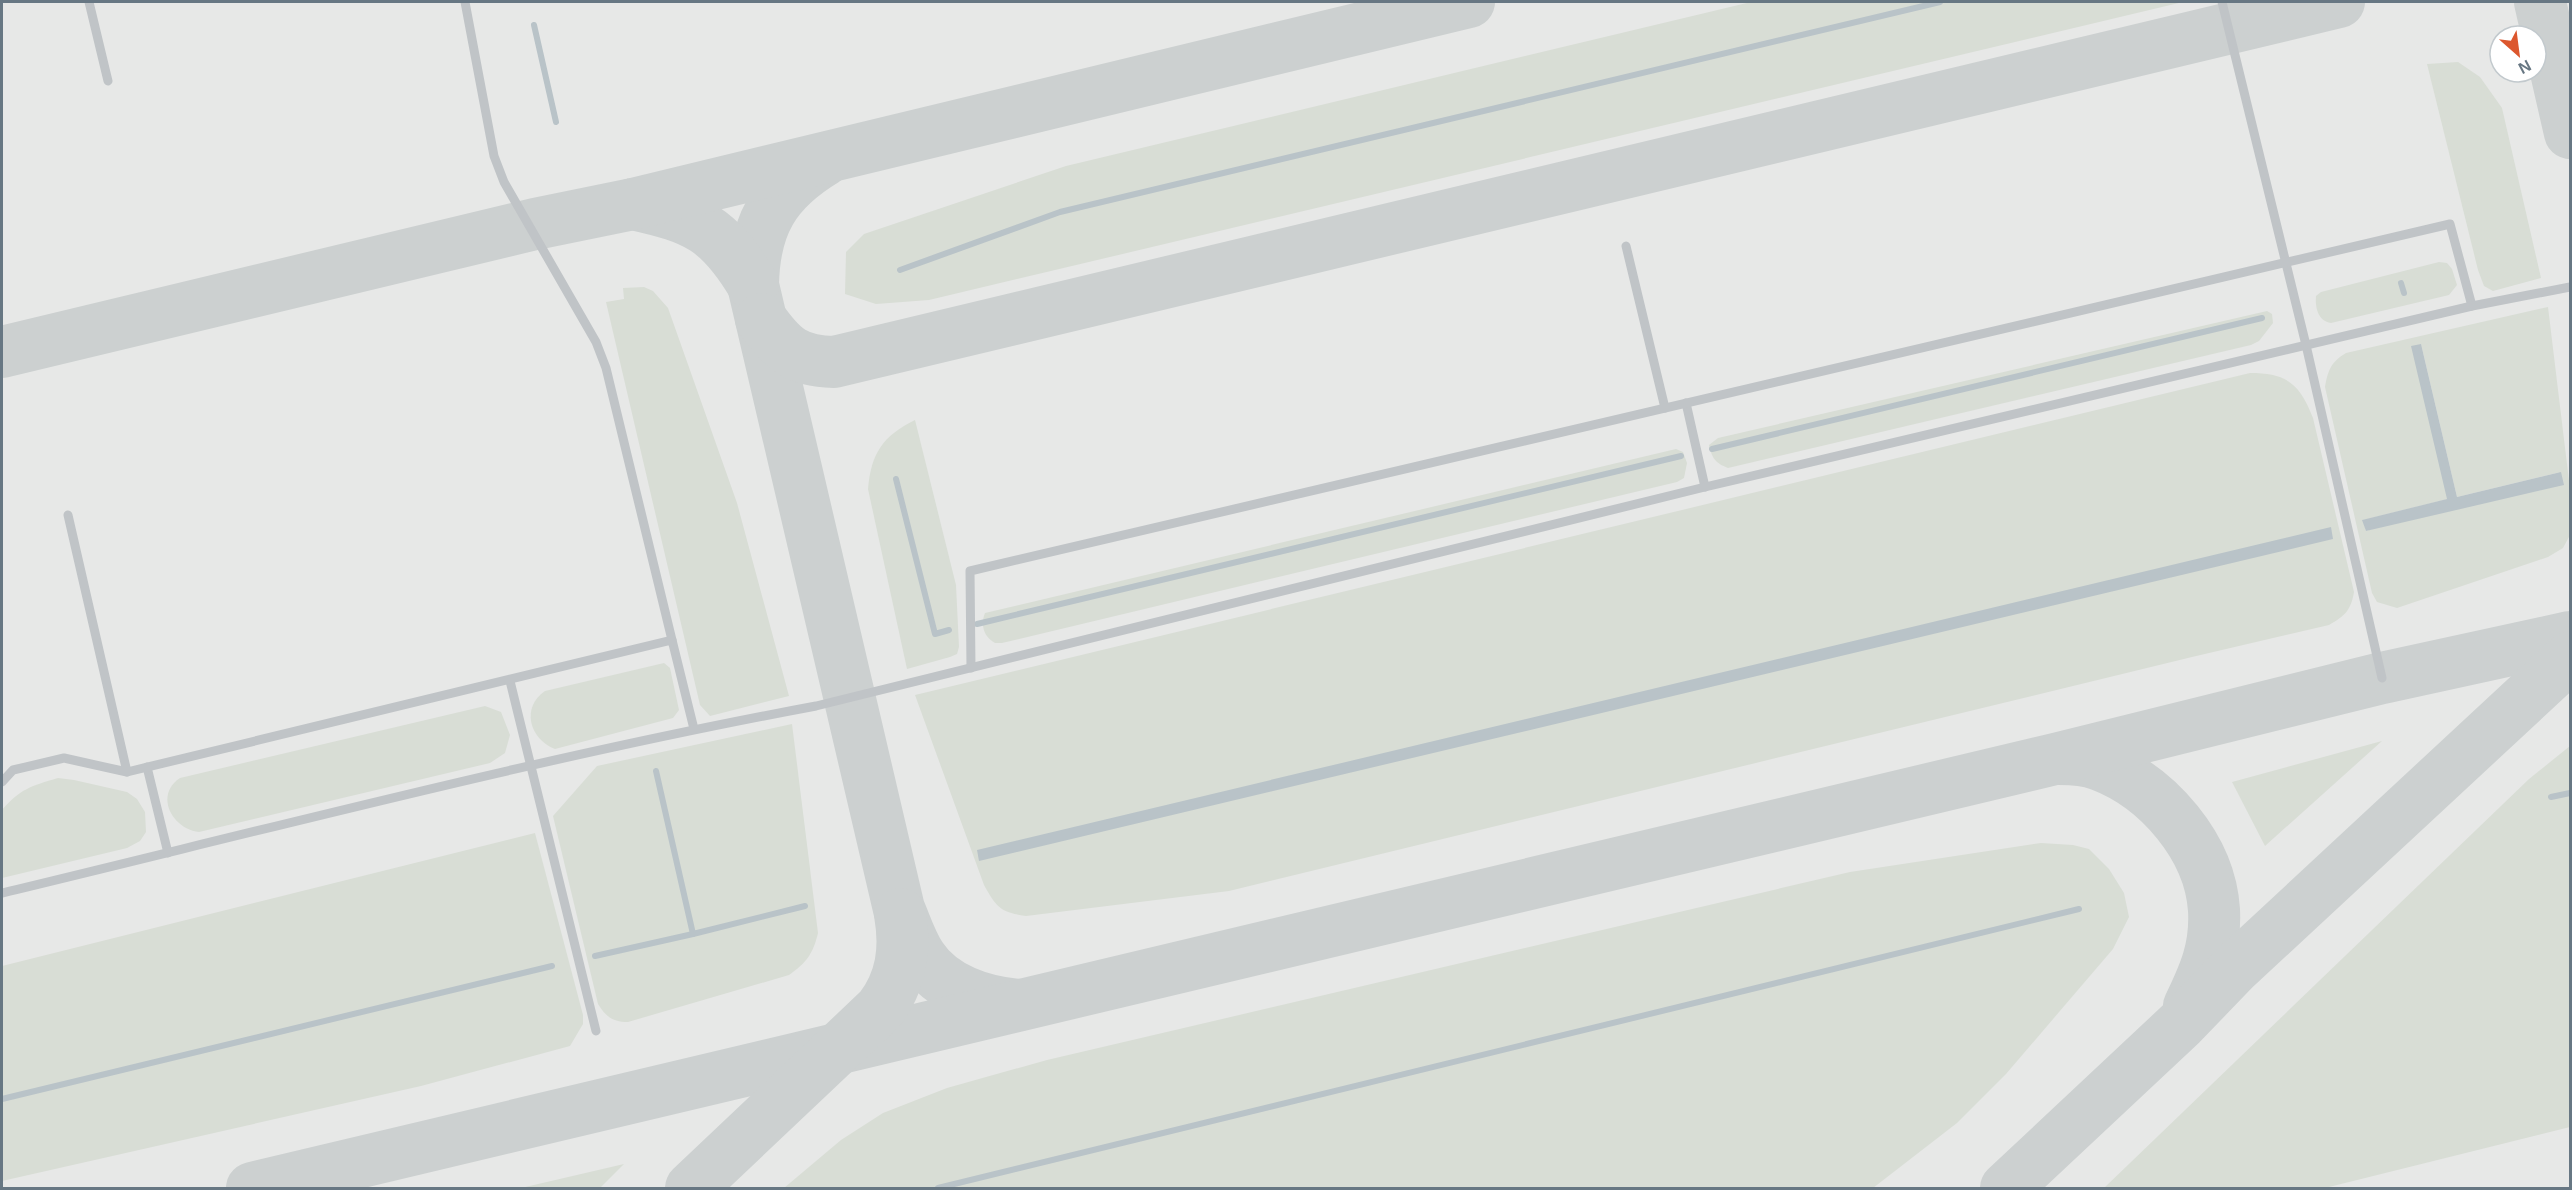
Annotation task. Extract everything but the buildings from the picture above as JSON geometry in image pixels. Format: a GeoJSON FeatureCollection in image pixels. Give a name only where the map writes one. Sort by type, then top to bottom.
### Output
{"type":"FeatureCollection","features":[{"type":"Feature","properties":{"kind":"lane"},"geometry":{"type":"LineString","coordinates":[[89,2],[108,81]]}},
{"type":"Feature","properties":{"kind":"lane"},"geometry":{"type":"LineString","coordinates":[[465,2],[494,156],[504,182],[596,342],[606,368],[694,729]]}},
{"type":"Feature","properties":{"kind":"lane"},"geometry":{"type":"LineString","coordinates":[[2222,2],[2306,345],[2382,678]]}},
{"type":"Feature","properties":{"kind":"lane"},"geometry":{"type":"LineString","coordinates":[[971,668],[970,571],[2450,224],[2472,306]]}},
{"type":"Feature","properties":{"kind":"lane"},"geometry":{"type":"LineString","coordinates":[[1626,246],[1665,408]]}},
{"type":"Feature","properties":{"kind":"lane"},"geometry":{"type":"LineString","coordinates":[[2,893],[530,766],[694,729],[816,706],[1705,488],[2472,306],[2571,287]]}},
{"type":"Feature","properties":{"kind":"lane"},"geometry":{"type":"LineString","coordinates":[[1686,403],[1705,488]]}},
{"type":"Feature","properties":{"kind":"lane"},"geometry":{"type":"LineString","coordinates":[[68,515],[127,772]]}},
{"type":"Feature","properties":{"kind":"lane"},"geometry":{"type":"LineString","coordinates":[[2,782],[13,770],[64,758],[127,772],[672,640]]}},
{"type":"Feature","properties":{"kind":"lane"},"geometry":{"type":"LineString","coordinates":[[510,681],[596,1031]]}},
{"type":"Feature","properties":{"kind":"lane"},"geometry":{"type":"LineString","coordinates":[[147,767],[168,853]]}},
{"type":"Feature","properties":{"kind":"shaded area"},"geometry":{"type":"Polygon","coordinates":[[[2,2],[2570,2],[2570,1188],[2,1188],[2,2]]]}},
{"type":"Feature","properties":{"kind":"shaded area"},"geometry":{"type":"Polygon","coordinates":[[[1751,2],[2183,2],[929,300],[876,304],[845,294],[846,252],[864,234],[1066,166],[1751,2]]]}},
{"type":"Feature","properties":{"kind":"shaded area"},"geometry":{"type":"Polygon","coordinates":[[[2458,62],[2480,77],[2502,108],[2541,278],[2493,291],[2484,286],[2478,270],[2427,64],[2458,62]]]}},
{"type":"Feature","properties":{"kind":"shaded area"},"geometry":{"type":"Polygon","coordinates":[[[2439,262],[2447,263],[2452,269],[2457,285],[2449,295],[2331,323],[2323,320],[2318,313],[2316,296],[2321,292],[2439,262]]]}},
{"type":"Feature","properties":{"kind":"shaded area"},"geometry":{"type":"Polygon","coordinates":[[[644,287],[653,291],[668,308],[737,503],[789,696],[710,716],[700,705],[606,302],[624,299],[623,288],[644,287]]]}},
{"type":"Feature","properties":{"kind":"shaded area"},"geometry":{"type":"Polygon","coordinates":[[[2548,307],[2570,489],[2570,535],[2563,548],[2548,557],[2397,608],[2377,602],[2372,593],[2325,387],[2331,367],[2346,353],[2548,307]],[[2421,344],[2448,499],[2363,520],[2366,531],[2561,472],[2457,497],[2421,344]]]}},
{"type":"Feature","properties":{"kind":"shaded area"},"geometry":{"type":"Polygon","coordinates":[[[2267,311],[2272,314],[2273,323],[2259,341],[2251,345],[1728,468],[1715,460],[1709,445],[1718,438],[2267,311]]]}},
{"type":"Feature","properties":{"kind":"shaded area"},"geometry":{"type":"Polygon","coordinates":[[[2421,344],[2457,497],[2561,472],[2564,485],[2366,531],[2362,520],[2447,499],[2411,346],[2421,344]]]}},
{"type":"Feature","properties":{"kind":"shaded area"},"geometry":{"type":"Polygon","coordinates":[[[2250,373],[2274,375],[2290,383],[2303,397],[2313,418],[2354,592],[2346,612],[2329,625],[1229,891],[1026,916],[1010,913],[1000,908],[984,885],[915,695],[2250,373]]]}},
{"type":"Feature","properties":{"kind":"shaded area"},"geometry":{"type":"Polygon","coordinates":[[[915,420],[956,585],[959,647],[957,654],[950,657],[907,669],[868,489],[872,465],[881,447],[895,432],[915,420]]]}},
{"type":"Feature","properties":{"kind":"shaded area"},"geometry":{"type":"Polygon","coordinates":[[[1676,449],[1683,452],[1687,463],[1684,478],[1677,482],[1002,643],[995,643],[984,630],[985,613],[1676,449]]]}},
{"type":"Feature","properties":{"kind":"shaded area"},"geometry":{"type":"Polygon","coordinates":[[[2331,527],[2333,539],[979,861],[977,850],[2331,527]]]}},
{"type":"Feature","properties":{"kind":"shaded area"},"geometry":{"type":"Polygon","coordinates":[[[664,663],[670,668],[679,710],[673,718],[555,749],[539,738],[534,730],[531,722],[533,705],[545,691],[664,663]]]}},
{"type":"Feature","properties":{"kind":"shaded area"},"geometry":{"type":"Polygon","coordinates":[[[485,706],[501,712],[510,735],[505,753],[490,763],[199,832],[181,825],[174,818],[167,802],[172,785],[180,778],[485,706]]]}},
{"type":"Feature","properties":{"kind":"shaded area"},"geometry":{"type":"Polygon","coordinates":[[[792,724],[818,933],[811,952],[804,962],[789,975],[628,1022],[610,1018],[598,1004],[553,816],[597,766],[792,724]]]}},
{"type":"Feature","properties":{"kind":"shaded area"},"geometry":{"type":"Polygon","coordinates":[[[2382,741],[2265,846],[2232,782],[2382,741]]]}},
{"type":"Feature","properties":{"kind":"shaded area"},"geometry":{"type":"Polygon","coordinates":[[[2570,746],[2570,1127],[2325,1188],[2104,1188],[2529,779],[2570,746]]]}},
{"type":"Feature","properties":{"kind":"shaded area"},"geometry":{"type":"Polygon","coordinates":[[[58,778],[127,792],[137,799],[145,812],[146,832],[140,841],[127,848],[2,878],[2,810],[27,789],[58,778]]]}},
{"type":"Feature","properties":{"kind":"shaded area"},"geometry":{"type":"Polygon","coordinates":[[[535,833],[583,1015],[583,1024],[570,1046],[421,1086],[2,1181],[2,966],[535,833]]]}},
{"type":"Feature","properties":{"kind":"shaded area"},"geometry":{"type":"Polygon","coordinates":[[[2041,843],[2073,845],[2089,849],[2109,869],[2124,893],[2129,917],[2113,949],[2006,1074],[1957,1123],[1873,1188],[784,1188],[841,1140],[883,1113],[947,1088],[1047,1060],[1850,872],[2041,843]]]}},
{"type":"Feature","properties":{"kind":"shaded area"},"geometry":{"type":"Polygon","coordinates":[[[624,1164],[600,1188],[521,1188],[624,1164]]]}},
{"type":"Feature","properties":{"kind":"waterway"},"geometry":{"type":"LineString","coordinates":[[900,270],[1060,212],[1940,2]]}},
{"type":"Feature","properties":{"kind":"waterway"},"geometry":{"type":"LineString","coordinates":[[534,25],[556,122]]}},
{"type":"Feature","properties":{"kind":"waterway"},"geometry":{"type":"LineString","coordinates":[[2401,283],[2404,293]]}},
{"type":"Feature","properties":{"kind":"waterway"},"geometry":{"type":"LineString","coordinates":[[1712,449],[2262,318]]}},
{"type":"Feature","properties":{"kind":"waterway"},"geometry":{"type":"LineString","coordinates":[[977,624],[1681,456]]}},
{"type":"Feature","properties":{"kind":"waterway"},"geometry":{"type":"LineString","coordinates":[[896,479],[935,634],[949,630]]}},
{"type":"Feature","properties":{"kind":"waterway"},"geometry":{"type":"LineString","coordinates":[[656,771],[693,934],[805,906]]}},
{"type":"Feature","properties":{"kind":"waterway"},"geometry":{"type":"LineString","coordinates":[[2551,797],[2570,793]]}},
{"type":"Feature","properties":{"kind":"waterway"},"geometry":{"type":"LineString","coordinates":[[938,1188],[2079,909]]}},
{"type":"Feature","properties":{"kind":"waterway"},"geometry":{"type":"LineString","coordinates":[[595,956],[693,934]]}},
{"type":"Feature","properties":{"kind":"waterway"},"geometry":{"type":"LineString","coordinates":[[2,1099],[552,966]]}},
{"type":"Feature","properties":{"kind":"taxiway"},"geometry":{"type":"LineString","coordinates":[[2,352],[535,224],[633,204],[1469,2]]}},
{"type":"Feature","properties":{"kind":"taxiway"},"geometry":{"type":"LineString","coordinates":[[761,319],[776,339],[792,352],[810,359],[834,362],[2339,2]]}},
{"type":"Feature","properties":{"kind":"taxiway"},"geometry":{"type":"LineString","coordinates":[[2540,2],[2570,133]]}},
{"type":"Feature","properties":{"kind":"taxiway"},"geometry":{"type":"LineString","coordinates":[[825,160],[792,184],[770,212],[758,245],[753,285],[899,909],[917,951],[940,978],[978,997],[1019,1005]]}},
{"type":"Feature","properties":{"kind":"taxiway"},"geometry":{"type":"LineString","coordinates":[[633,204],[674,215],[704,228],[729,250],[753,285]]}},
{"type":"Feature","properties":{"kind":"taxiway"},"geometry":{"type":"LineString","coordinates":[[252,1188],[2055,759],[2382,678],[2570,637]]}},
{"type":"Feature","properties":{"kind":"taxiway"},"geometry":{"type":"LineString","coordinates":[[2006,1188],[2181,1024],[2234,969],[2570,657]]}},
{"type":"Feature","properties":{"kind":"taxiway"},"geometry":{"type":"LineString","coordinates":[[2059,759],[2100,765],[2142,788],[2177,822],[2203,864],[2214,910],[2213,936],[2208,960],[2189,1006]]}},
{"type":"Feature","properties":{"kind":"taxiway"},"geometry":{"type":"LineString","coordinates":[[691,1188],[880,1009],[898,975],[903,940],[900,914]]}}]}
